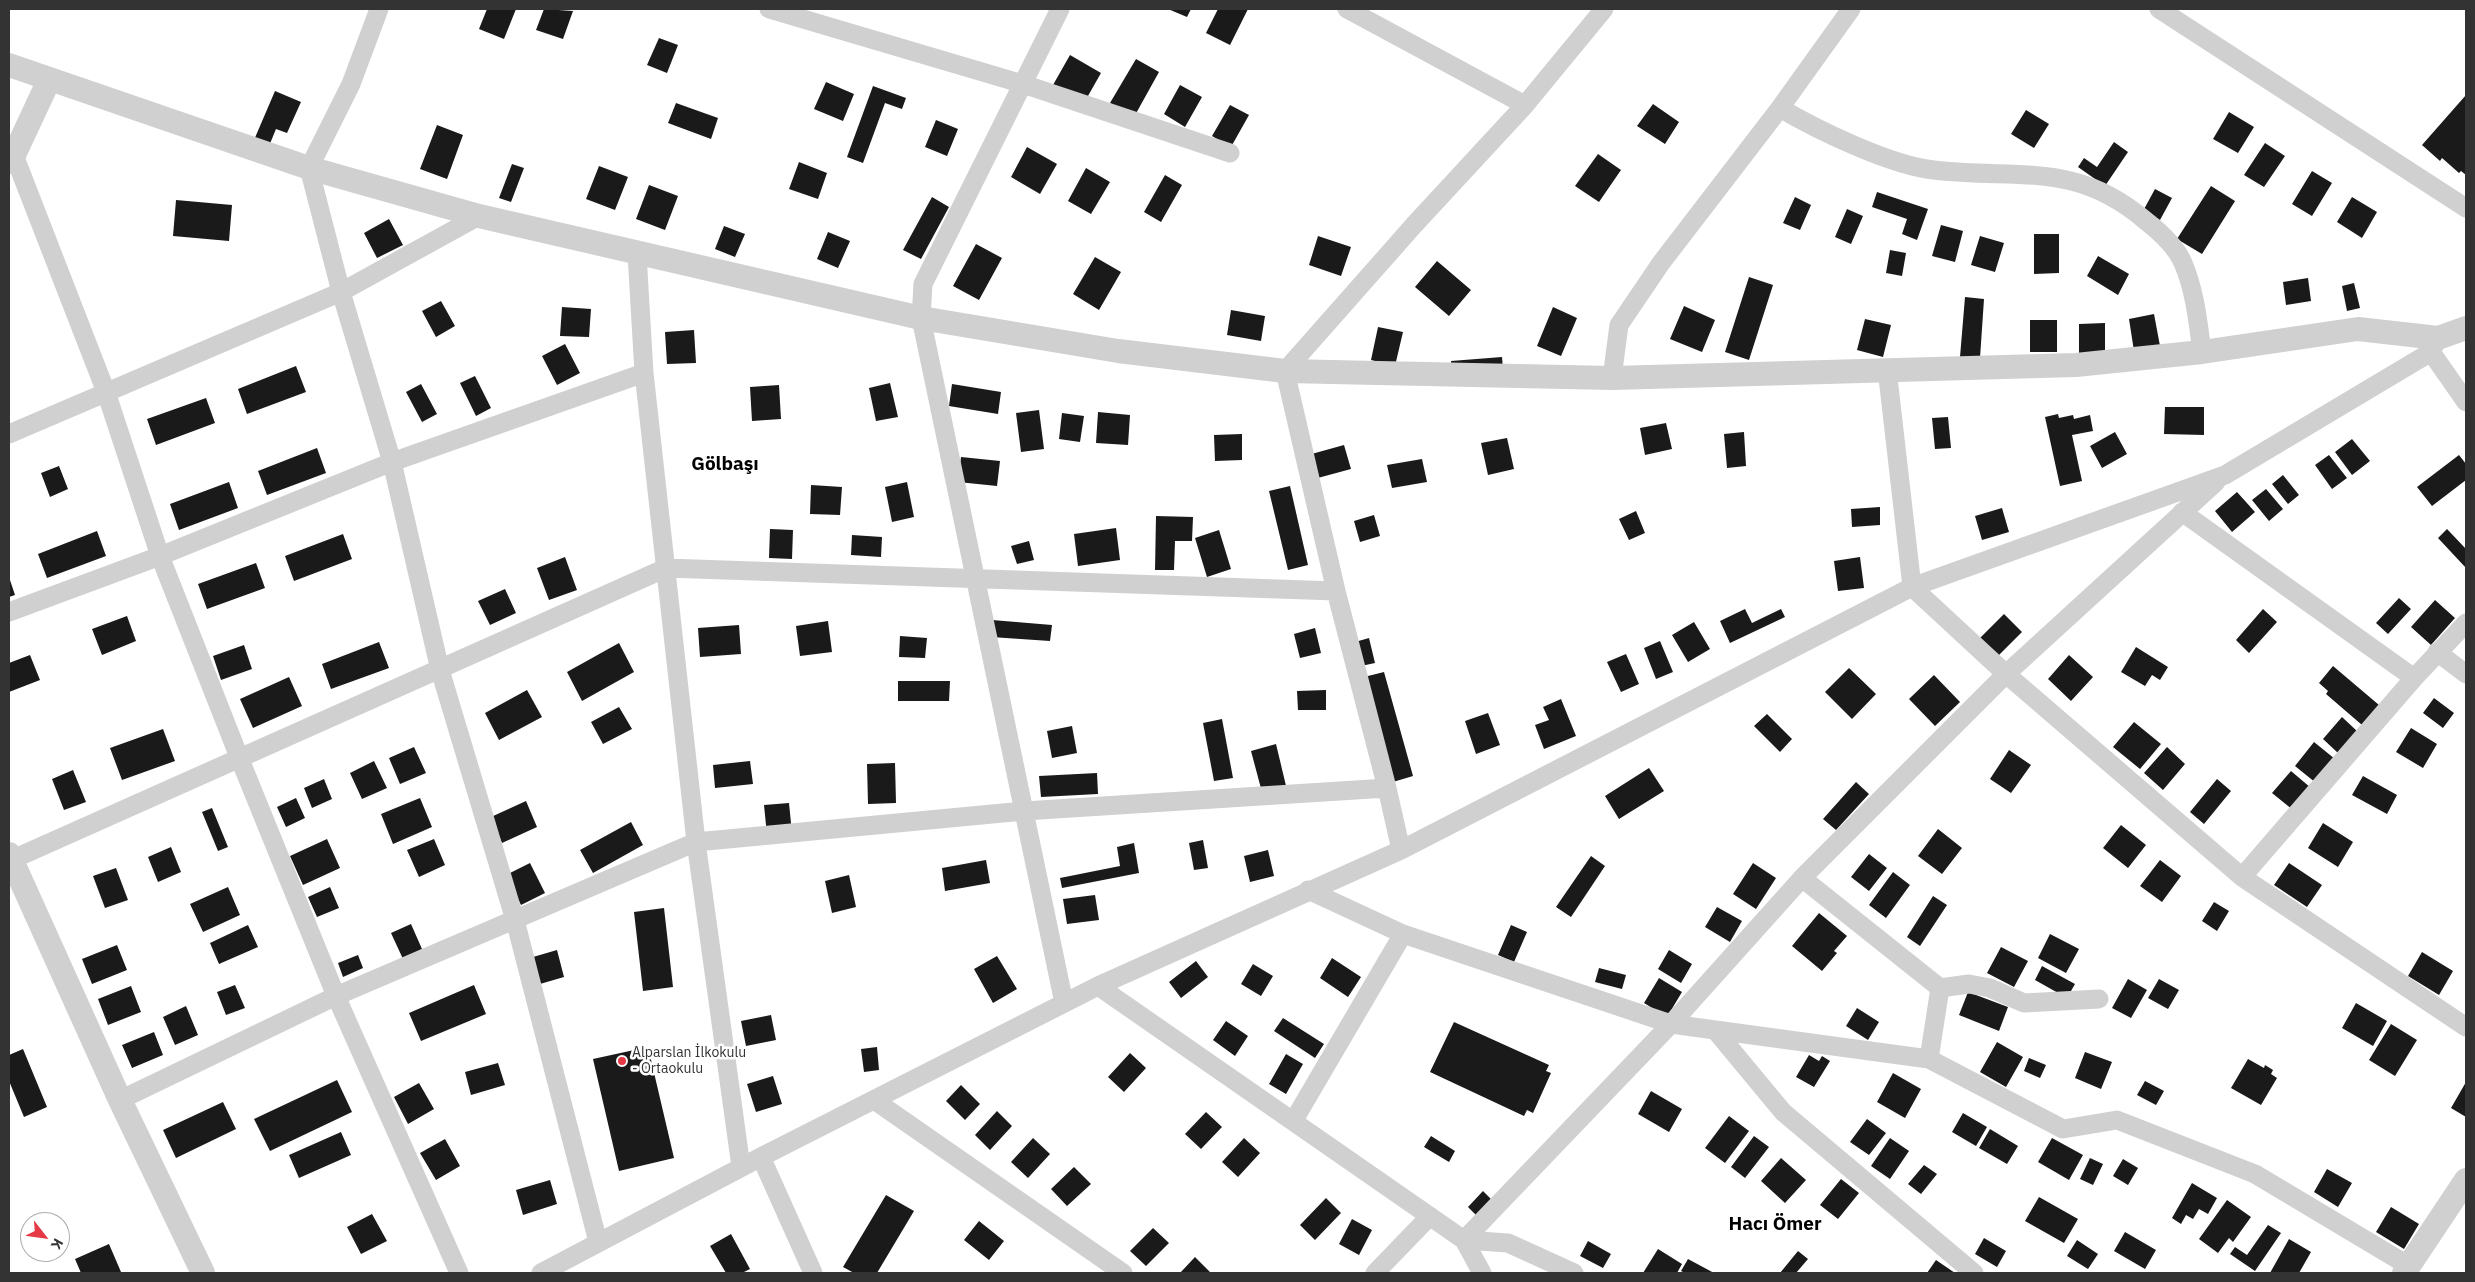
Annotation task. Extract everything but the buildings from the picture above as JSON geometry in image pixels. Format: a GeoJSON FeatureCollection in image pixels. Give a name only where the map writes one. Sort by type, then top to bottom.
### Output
{"type":"FeatureCollection","features":[{"type":"Feature","properties":{"kind":"street"},"geometry":{"type":"LineString","coordinates":[[379,9],[351,84],[309,168],[341,292],[392,462],[440,670],[516,920],[598,1242]]}},
{"type":"Feature","properties":{"kind":"street"},"geometry":{"type":"LineString","coordinates":[[769,9],[1023,84],[1230,153]]}},
{"type":"Feature","properties":{"kind":"street"},"geometry":{"type":"LineString","coordinates":[[1060,9],[924,284],[921,318],[1064,1003]]}},
{"type":"Feature","properties":{"kind":"street"},"geometry":{"type":"LineString","coordinates":[[1347,9],[1525,105]]}},
{"type":"Feature","properties":{"kind":"street"},"geometry":{"type":"LineString","coordinates":[[1286,371],[1414,224],[1525,105],[1604,9]]}},
{"type":"Feature","properties":{"kind":"street"},"geometry":{"type":"LineString","coordinates":[[1612,378],[1619,325],[1661,263],[1780,108],[1851,9]]}},
{"type":"Feature","properties":{"kind":"street"},"geometry":{"type":"LineString","coordinates":[[2159,9],[2466,208]]}},
{"type":"Feature","properties":{"kind":"street"},"geometry":{"type":"LineString","coordinates":[[9,65],[309,168],[478,216],[921,318],[1118,351],[1286,371],[1612,378],[2076,365],[2202,352],[2358,329],[2435,345],[2466,402]]}},
{"type":"Feature","properties":{"kind":"street"},"geometry":{"type":"LineString","coordinates":[[49,80],[12,159],[106,392],[160,556],[239,757],[336,996],[459,1273]]}},
{"type":"Feature","properties":{"kind":"street"},"geometry":{"type":"LineString","coordinates":[[1780,108],[1801,120],[1893,160],[1932,170],[2054,177],[2076,181],[2102,190],[2129,206],[2163,235],[2183,262],[2193,293],[2202,352]]}},
{"type":"Feature","properties":{"kind":"street"},"geometry":{"type":"LineString","coordinates":[[9,434],[341,292],[478,216]]}},
{"type":"Feature","properties":{"kind":"street"},"geometry":{"type":"LineString","coordinates":[[637,254],[644,373],[696,842],[741,1167]]}},
{"type":"Feature","properties":{"kind":"street"},"geometry":{"type":"LineString","coordinates":[[1464,1240],[1671,1024],[1802,878],[2006,674],[2182,512],[2225,475],[2435,345],[2466,328]]}},
{"type":"Feature","properties":{"kind":"street"},"geometry":{"type":"LineString","coordinates":[[1888,369],[1912,587],[2006,674],[2242,877],[2466,1027]]}},
{"type":"Feature","properties":{"kind":"street"},"geometry":{"type":"LineString","coordinates":[[1286,371],[1336,591],[1387,788],[1400,850]]}},
{"type":"Feature","properties":{"kind":"street"},"geometry":{"type":"LineString","coordinates":[[9,612],[160,556],[392,462],[644,373]]}},
{"type":"Feature","properties":{"kind":"street"},"geometry":{"type":"LineString","coordinates":[[541,1273],[762,1156],[1064,1003],[1308,890],[1400,850],[1912,587],[2225,475]]}},
{"type":"Feature","properties":{"kind":"street"},"geometry":{"type":"LineString","coordinates":[[2182,512],[2414,678]]}},
{"type":"Feature","properties":{"kind":"street"},"geometry":{"type":"LineString","coordinates":[[203,1273],[120,1100],[10,857],[440,670],[666,568],[1336,591]]}},
{"type":"Feature","properties":{"kind":"street"},"geometry":{"type":"LineString","coordinates":[[2242,877],[2414,678],[2466,623]]}},
{"type":"Feature","properties":{"kind":"street"},"geometry":{"type":"LineString","coordinates":[[2437,652],[2466,674]]}},
{"type":"Feature","properties":{"kind":"street"},"geometry":{"type":"LineString","coordinates":[[120,1100],[336,996],[696,842],[1024,811],[1387,788]]}},
{"type":"Feature","properties":{"kind":"street"},"geometry":{"type":"LineString","coordinates":[[1802,878],[1940,988],[1968,984],[1990,988],[2024,1002],[2099,999]]}},
{"type":"Feature","properties":{"kind":"street"},"geometry":{"type":"LineString","coordinates":[[1308,890],[1403,934],[1671,1024],[1929,1059],[2063,1129],[2117,1120],[2255,1174],[2407,1270],[2466,1180]]}},
{"type":"Feature","properties":{"kind":"street"},"geometry":{"type":"LineString","coordinates":[[1294,1120],[1403,934]]}},
{"type":"Feature","properties":{"kind":"street"},"geometry":{"type":"LineString","coordinates":[[1098,986],[1294,1120],[1464,1240],[1482,1273]]}},
{"type":"Feature","properties":{"kind":"street"},"geometry":{"type":"LineString","coordinates":[[1929,1059],[1940,988]]}},
{"type":"Feature","properties":{"kind":"street"},"geometry":{"type":"LineString","coordinates":[[1716,1030],[1784,1112],[1974,1273]]}},
{"type":"Feature","properties":{"kind":"street"},"geometry":{"type":"LineString","coordinates":[[874,1100],[1123,1273]]}},
{"type":"Feature","properties":{"kind":"street"},"geometry":{"type":"LineString","coordinates":[[762,1156],[813,1273]]}},
{"type":"Feature","properties":{"kind":"street"},"geometry":{"type":"LineString","coordinates":[[1374,1273],[1430,1216]]}},
{"type":"Feature","properties":{"kind":"street"},"geometry":{"type":"LineString","coordinates":[[1464,1240],[1508,1243],[1574,1273]]}},
{"type":"Feature","properties":{"kind":"place","name":"Alparslan İlkokulu - Ortaokulu"},"geometry":{"type":"Point","coordinates":[622,1061]}},
{"type":"Feature","properties":{"kind":"district","name":"Gölbaşı"},"geometry":{"type":"Point","coordinates":[725,465]}},
{"type":"Feature","properties":{"kind":"district","name":"Hacı Ömer"},"geometry":{"type":"Point","coordinates":[1775,1225]}}]}
